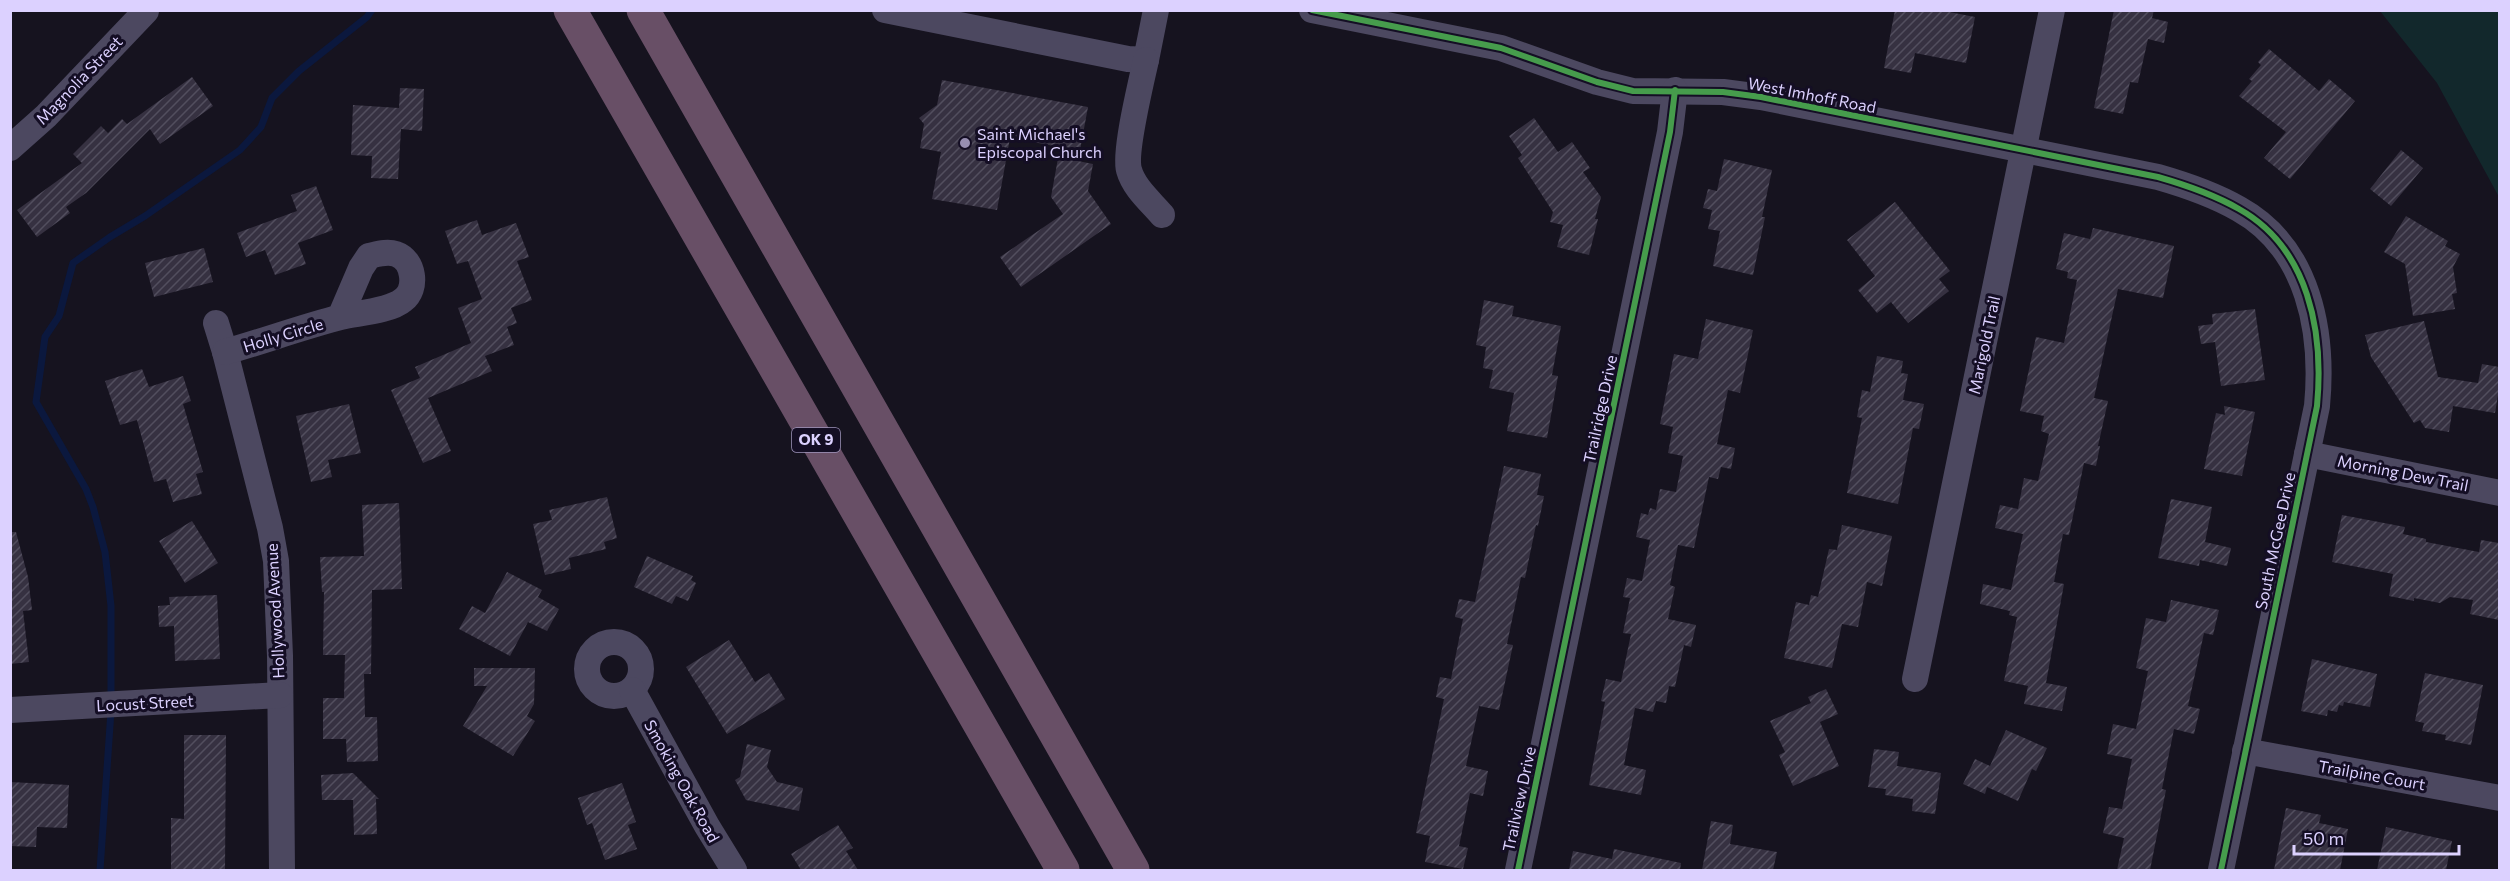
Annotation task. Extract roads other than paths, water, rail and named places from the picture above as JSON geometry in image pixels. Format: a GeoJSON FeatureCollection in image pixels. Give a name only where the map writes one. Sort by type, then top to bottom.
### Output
{"type":"FeatureCollection","features":[{"type":"Feature","properties":{"kind":"highway","name":"OK 9"},"geometry":{"type":"LineString","coordinates":[[570,10],[1063,870]]}},
{"type":"Feature","properties":{"kind":"highway"},"geometry":{"type":"LineString","coordinates":[[644,10],[1133,870]]}},
{"type":"Feature","properties":{"kind":"street"},"geometry":{"type":"LineString","coordinates":[[885,10],[1128,59],[1146,60]]}},
{"type":"Feature","properties":{"kind":"street"},"geometry":{"type":"LineString","coordinates":[[1156,10],[1128,152],[1128,169],[1135,183],[1162,215]]}},
{"type":"Feature","properties":{"kind":"street","name":"West Imhoff Road"},"geometry":{"type":"LineString","coordinates":[[1312,10],[1339,13],[1501,48],[1597,82],[1633,91],[1723,92],[1761,97],[2158,177],[2194,188],[2241,210],[2265,228]]}},
{"type":"Feature","properties":{"kind":"street","name":"Marigold Trail"},"geometry":{"type":"LineString","coordinates":[[1915,679],[2052,10]]}},
{"type":"Feature","properties":{"kind":"street","name":"Magnolia Street"},"geometry":{"type":"LineString","coordinates":[[10,148],[46,116],[146,11]]}},
{"type":"Feature","properties":{"kind":"street","name":"Trailridge Drive"},"geometry":{"type":"LineString","coordinates":[[1547,734],[1670,132],[1675,90]]}},
{"type":"Feature","properties":{"kind":"street","name":"South McGee Drive"},"geometry":{"type":"LineString","coordinates":[[2221,870],[2317,406],[2320,374],[2315,323],[2301,275],[2265,228]]}},
{"type":"Feature","properties":{"kind":"street","name":"Holly Circle"},"geometry":{"type":"LineString","coordinates":[[225,352],[340,317]]}},
{"type":"Feature","properties":{"kind":"street","name":"Hollywood Avenue"},"geometry":{"type":"LineString","coordinates":[[216,323],[276,561],[282,870]]}},
{"type":"Feature","properties":{"kind":"street","name":"Morning Dew Trail"},"geometry":{"type":"LineString","coordinates":[[2307,454],[2499,493]]}},
{"type":"Feature","properties":{"kind":"street","name":"Smoking Oak Road"},"geometry":{"type":"LineString","coordinates":[[632,690],[734,870]]}},
{"type":"Feature","properties":{"kind":"street","name":"Locust Street"},"geometry":{"type":"LineString","coordinates":[[10,710],[280,695]]}},
{"type":"Feature","properties":{"kind":"street","name":"Trailview Drive"},"geometry":{"type":"LineString","coordinates":[[1518,870],[1547,734]]}},
{"type":"Feature","properties":{"kind":"street","name":"Trailpine Court"},"geometry":{"type":"LineString","coordinates":[[2245,751],[2499,798]]}},
{"type":"Feature","properties":{"kind":"waterway"},"geometry":{"type":"LineString","coordinates":[[100,870],[111,711],[111,606],[105,552],[93,507],[86,489],[36,402],[45,337],[59,316],[73,263],[240,150],[261,127],[272,98],[299,71],[367,17],[372,10]]}},
{"type":"Feature","properties":{"kind":"place","name":"Saint Michael's Episcopal Church"},"geometry":{"type":"Point","coordinates":[965,143]}}]}
